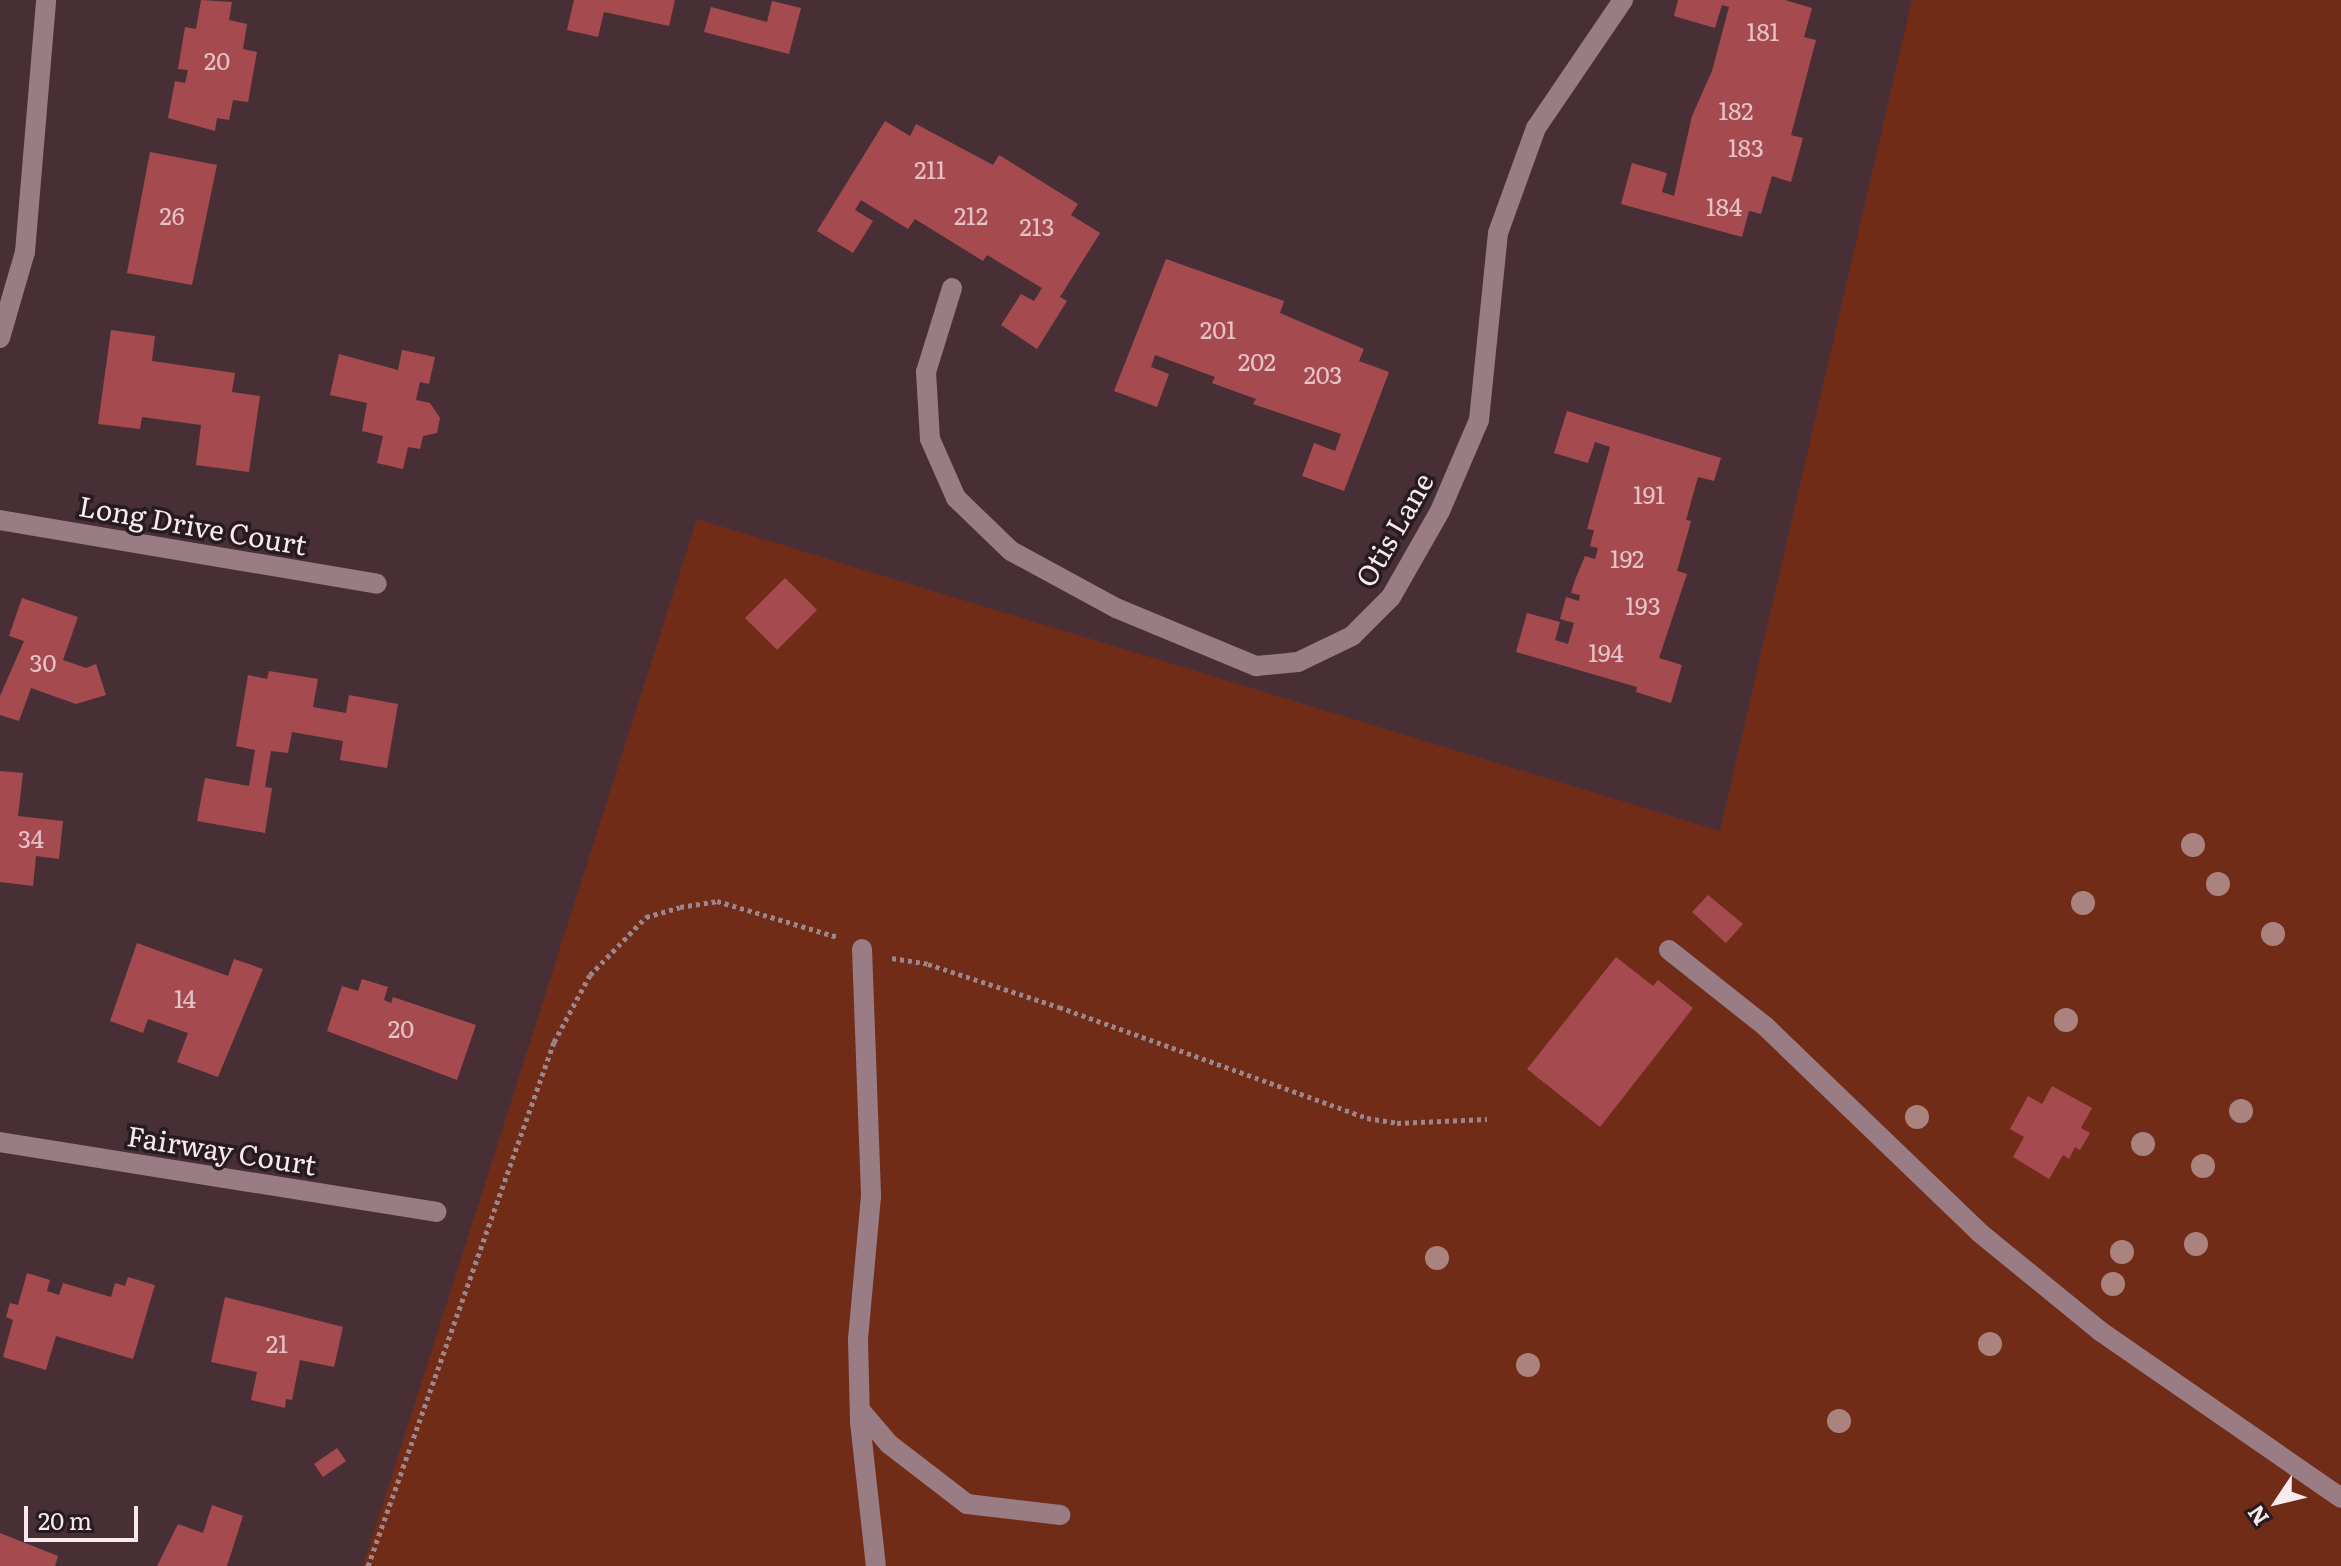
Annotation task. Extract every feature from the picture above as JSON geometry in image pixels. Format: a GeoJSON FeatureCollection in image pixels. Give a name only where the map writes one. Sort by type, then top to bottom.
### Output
{"type":"FeatureCollection","features":[{"type":"Feature","properties":{"kind":"street"},"geometry":{"type":"LineString","coordinates":[[0,338],[25,252],[46,0]]}},
{"type":"Feature","properties":{"kind":"street","name":"Otis Lane"},"geometry":{"type":"LineString","coordinates":[[952,288],[926,372],[930,439],[956,498],[1011,551],[1116,608],[1256,666],[1298,662],[1352,636],[1391,597],[1440,511],[1479,420],[1498,233],[1536,128],[1623,0]]}},
{"type":"Feature","properties":{"kind":"street","name":"Long Drive Court"},"geometry":{"type":"LineString","coordinates":[[0,520],[377,584]]}},
{"type":"Feature","properties":{"kind":"street"},"geometry":{"type":"LineString","coordinates":[[862,949],[871,1196],[858,1339],[860,1410],[876,1566]]}},
{"type":"Feature","properties":{"kind":"street"},"geometry":{"type":"LineString","coordinates":[[1669,950],[1765,1026],[1980,1233],[2100,1331],[2341,1498]]}},
{"type":"Feature","properties":{"kind":"street","name":"Fairway Court"},"geometry":{"type":"LineString","coordinates":[[0,1142],[436,1212]]}},
{"type":"Feature","properties":{"kind":"street"},"geometry":{"type":"LineString","coordinates":[[860,1410],[889,1444],[967,1504],[1060,1515]]}},
{"type":"Feature","properties":{"kind":"path"},"geometry":{"type":"LineString","coordinates":[[368,1566],[554,1042],[590,975],[646,917],[717,901],[821,929],[862,949],[928,964],[1059,1007],[1367,1118],[1397,1123],[1487,1119]]}},
{"type":"Feature","properties":{"kind":"shaded area"},"geometry":{"type":"Polygon","coordinates":[[[1912,0],[2341,0],[2341,1566],[363,1566],[697,519],[1720,831],[1912,0]]]}},
{"type":"Feature","properties":{"kind":"building"},"geometry":{"type":"Polygon","coordinates":[[[201,0],[232,2],[229,20],[247,24],[243,49],[257,52],[248,102],[233,100],[229,120],[217,118],[215,131],[168,118],[175,81],[185,83],[188,70],[178,69],[185,27],[196,29],[201,0]]]}},
{"type":"Feature","properties":{"kind":"building"},"geometry":{"type":"Polygon","coordinates":[[[574,0],[675,0],[669,26],[604,12],[598,37],[567,30],[574,0]]]}},
{"type":"Feature","properties":{"kind":"building"},"geometry":{"type":"Polygon","coordinates":[[[1678,0],[1785,0],[1812,8],[1804,37],[1816,40],[1791,135],[1803,138],[1791,182],[1772,176],[1761,214],[1749,211],[1742,237],[1621,204],[1632,163],[1667,173],[1662,192],[1674,196],[1692,116],[1712,71],[1729,7],[1722,5],[1715,28],[1674,16],[1678,0]]]}},
{"type":"Feature","properties":{"kind":"building"},"geometry":{"type":"Polygon","coordinates":[[[772,1],[801,8],[789,54],[704,32],[711,7],[767,22],[772,1]]]}},
{"type":"Feature","properties":{"kind":"building"},"geometry":{"type":"Polygon","coordinates":[[[885,121],[910,136],[916,124],[993,165],[999,155],[1078,204],[1071,215],[1100,233],[1060,297],[1067,301],[1037,349],[1001,325],[1021,294],[1034,301],[1042,288],[987,255],[983,261],[915,219],[908,229],[861,200],[855,210],[873,221],[853,253],[817,231],[885,121]]]}},
{"type":"Feature","properties":{"kind":"building"},"geometry":{"type":"Polygon","coordinates":[[[150,152],[217,165],[192,285],[127,273],[150,152]]]}},
{"type":"Feature","properties":{"kind":"building"},"geometry":{"type":"Polygon","coordinates":[[[1166,259],[1284,301],[1280,313],[1364,349],[1359,361],[1389,372],[1344,491],[1302,476],[1314,443],[1335,451],[1341,434],[1253,404],[1256,399],[1212,383],[1215,377],[1155,355],[1151,367],[1169,374],[1157,407],[1114,391],[1166,259]]]}},
{"type":"Feature","properties":{"kind":"building"},"geometry":{"type":"Polygon","coordinates":[[[111,330],[155,336],[152,361],[235,373],[232,392],[260,396],[249,472],[196,465],[201,425],[142,417],[140,429],[98,424],[111,330]]]}},
{"type":"Feature","properties":{"kind":"building"},"geometry":{"type":"Polygon","coordinates":[[[402,350],[435,357],[429,384],[420,382],[416,400],[430,403],[440,418],[437,433],[423,436],[420,449],[408,447],[403,469],[377,463],[383,436],[362,431],[367,403],[330,395],[339,354],[398,370],[402,350]]]}},
{"type":"Feature","properties":{"kind":"building"},"geometry":{"type":"Polygon","coordinates":[[[1567,411],[1721,458],[1714,481],[1698,477],[1686,520],[1691,521],[1677,571],[1687,574],[1659,658],[1682,665],[1671,703],[1636,692],[1637,687],[1516,652],[1527,613],[1560,622],[1555,640],[1568,644],[1574,623],[1560,619],[1566,597],[1579,601],[1580,595],[1571,593],[1575,580],[1585,556],[1595,559],[1598,548],[1590,546],[1594,530],[1587,529],[1610,447],[1595,442],[1588,463],[1554,453],[1567,411]]]}},
{"type":"Feature","properties":{"kind":"building"},"geometry":{"type":"Polygon","coordinates":[[[785,578],[817,610],[777,650],[745,618],[785,578]]]}},
{"type":"Feature","properties":{"kind":"building"},"geometry":{"type":"Polygon","coordinates":[[[22,598],[78,617],[63,660],[86,668],[96,664],[106,695],[76,704],[31,688],[19,721],[0,715],[0,696],[24,641],[9,636],[22,598]]]}},
{"type":"Feature","properties":{"kind":"building"},"geometry":{"type":"Polygon","coordinates":[[[269,671],[318,679],[313,707],[346,713],[349,695],[398,704],[387,768],[340,760],[343,741],[292,732],[288,753],[271,751],[265,787],[272,788],[265,833],[197,821],[205,778],[249,786],[255,750],[236,746],[248,675],[267,679],[269,671]]]}},
{"type":"Feature","properties":{"kind":"building"},"geometry":{"type":"Polygon","coordinates":[[[0,771],[23,773],[18,816],[63,821],[59,859],[36,856],[33,886],[0,882],[0,771]]]}},
{"type":"Feature","properties":{"kind":"building"},"geometry":{"type":"Polygon","coordinates":[[[1708,895],[1743,924],[1726,943],[1692,912],[1708,895]]]}},
{"type":"Feature","properties":{"kind":"building"},"geometry":{"type":"Polygon","coordinates":[[[137,943],[228,976],[234,959],[263,969],[218,1077],[177,1062],[188,1033],[148,1019],[143,1033],[110,1021],[137,943]]]}},
{"type":"Feature","properties":{"kind":"building"},"geometry":{"type":"Polygon","coordinates":[[[1616,957],[1653,986],[1658,980],[1693,1008],[1600,1127],[1527,1069],[1616,957]]]}},
{"type":"Feature","properties":{"kind":"building"},"geometry":{"type":"Polygon","coordinates":[[[362,979],[388,987],[384,1000],[391,1003],[393,997],[476,1025],[457,1080],[327,1031],[342,986],[358,991],[362,979]]]}},
{"type":"Feature","properties":{"kind":"building"},"geometry":{"type":"Polygon","coordinates":[[[2052,1086],[2092,1108],[2081,1128],[2090,1133],[2080,1150],[2075,1147],[2069,1159],[2063,1155],[2049,1179],[2013,1157],[2024,1137],[2010,1129],[2028,1096],[2042,1104],[2052,1086]]]}},
{"type":"Feature","properties":{"kind":"building"},"geometry":{"type":"Polygon","coordinates":[[[27,1273],[50,1280],[47,1291],[59,1295],[63,1283],[111,1297],[115,1283],[125,1286],[128,1277],[155,1285],[133,1359],[56,1336],[46,1370],[3,1357],[13,1320],[6,1317],[10,1303],[18,1305],[27,1273]]]}},
{"type":"Feature","properties":{"kind":"building"},"geometry":{"type":"Polygon","coordinates":[[[225,1297],[343,1327],[334,1367],[300,1360],[292,1400],[286,1399],[285,1408],[251,1400],[257,1372],[211,1362],[225,1297]]]}},
{"type":"Feature","properties":{"kind":"building"},"geometry":{"type":"Polygon","coordinates":[[[337,1448],[346,1461],[323,1477],[314,1464],[337,1448]]]}},
{"type":"Feature","properties":{"kind":"building"},"geometry":{"type":"Polygon","coordinates":[[[212,1505],[243,1516],[227,1566],[157,1566],[178,1524],[203,1533],[212,1505]]]}},
{"type":"Feature","properties":{"kind":"building"},"geometry":{"type":"Polygon","coordinates":[[[0,1533],[58,1556],[55,1566],[0,1566],[0,1533]]]}}]}
